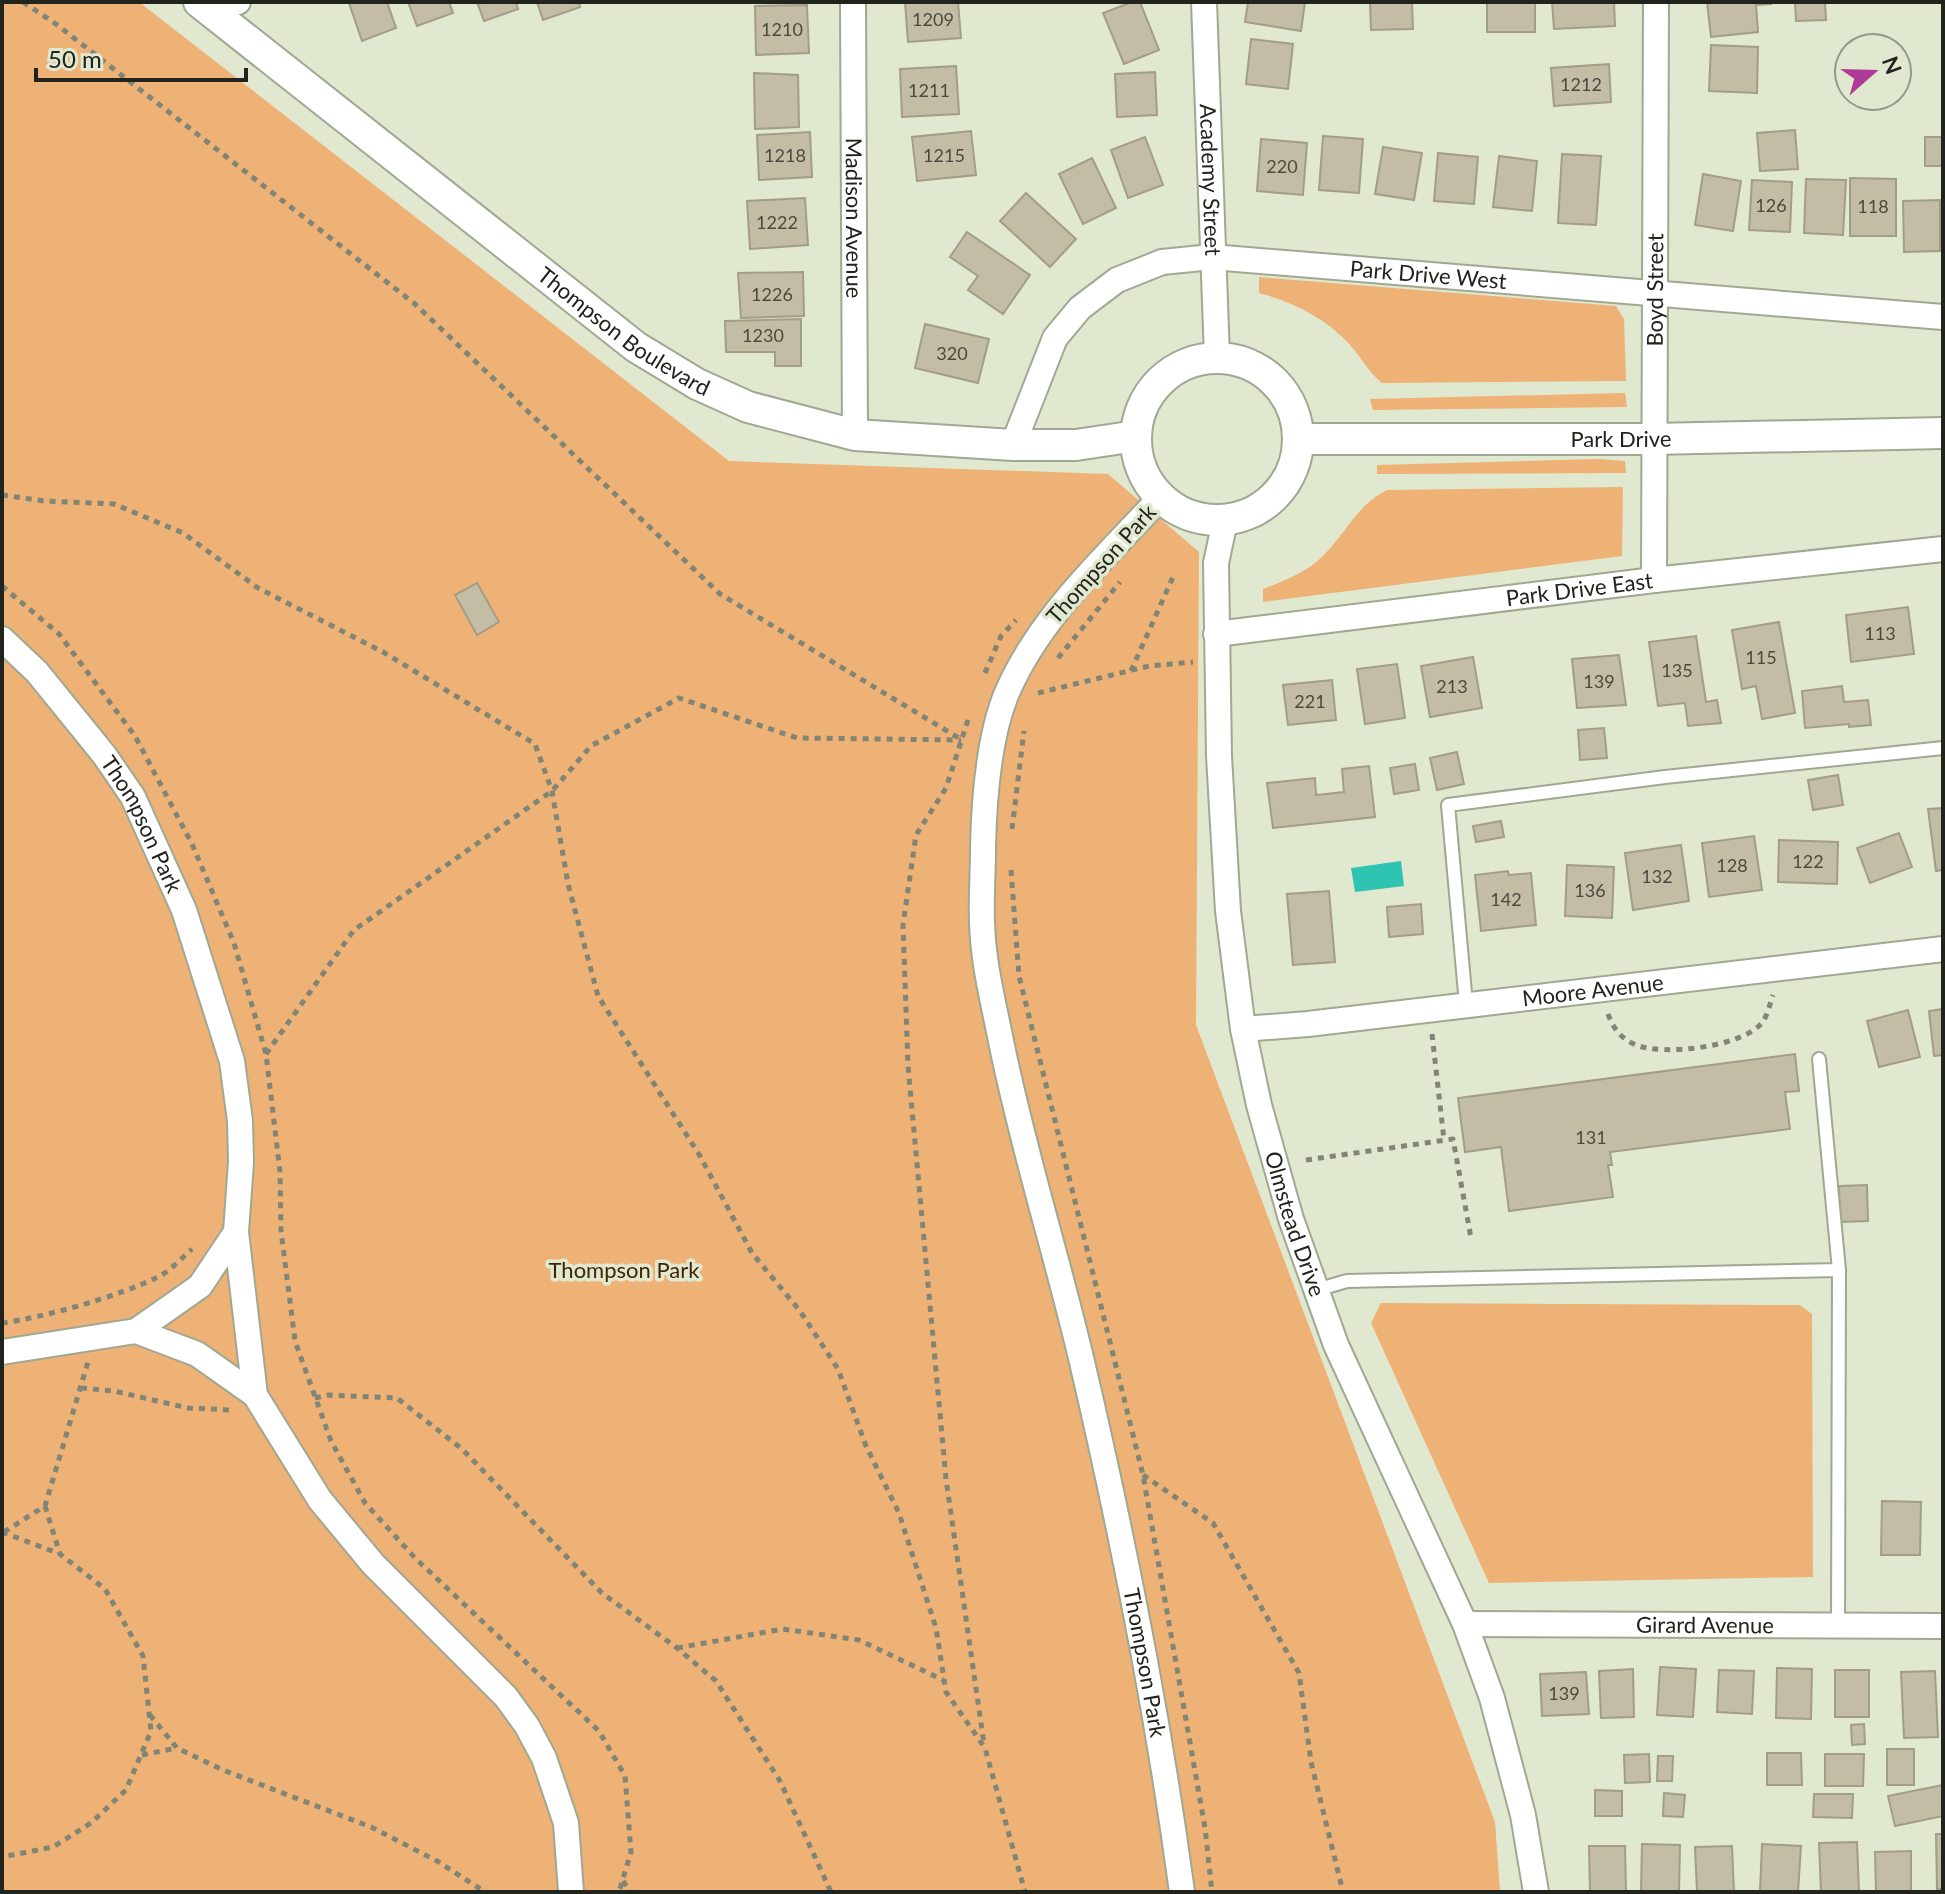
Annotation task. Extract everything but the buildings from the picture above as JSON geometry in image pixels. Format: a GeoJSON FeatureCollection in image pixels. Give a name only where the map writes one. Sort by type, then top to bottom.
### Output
{"type":"FeatureCollection","features":[{"type":"Feature","properties":{"kind":"street","name":"Madison Avenue"},"geometry":{"type":"LineString","coordinates":[[853,2],[855,435]]}},
{"type":"Feature","properties":{"kind":"street","name":"Academy Street"},"geometry":{"type":"LineString","coordinates":[[1204,2],[1217,357]]}},
{"type":"Feature","properties":{"kind":"street","name":"Boyd Street"},"geometry":{"type":"LineString","coordinates":[[1654,580],[1656,2]]}},
{"type":"Feature","properties":{"kind":"street","name":"Thompson Boulevard"},"geometry":{"type":"LineString","coordinates":[[216,5],[636,347],[697,384],[748,407],[855,435],[1013,445],[1076,445],[1136,436]]}},
{"type":"Feature","properties":{"kind":"street","name":"Park Drive West"},"geometry":{"type":"LineString","coordinates":[[1013,445],[1055,338],[1080,308],[1117,280],[1162,262],[1212,257],[1943,317]]}},
{"type":"Feature","properties":{"kind":"street"},"geometry":{"type":"LineString","coordinates":[[1217,357],[1243,361],[1265,373],[1283,391],[1295,414],[1299,439],[1296,463],[1286,485],[1269,503],[1249,515],[1225,521],[1202,520],[1179,512],[1160,498],[1146,480],[1138,459],[1136,436],[1140,412],[1152,390],[1170,372],[1192,361],[1217,357]]}},
{"type":"Feature","properties":{"kind":"street","name":"Park Drive"},"geometry":{"type":"LineString","coordinates":[[1299,439],[1653,439],[1943,433]]}},
{"type":"Feature","properties":{"kind":"street","name":"Thompson Park"},"geometry":{"type":"LineString","coordinates":[[1160,498],[1062,604],[1041,632],[1007,694],[997,726],[984,807],[982,924],[987,971],[1019,1128],[1081,1358],[1131,1583],[1169,1794],[1182,1892]]}},
{"type":"Feature","properties":{"kind":"street","name":"Olmstead Drive"},"geometry":{"type":"LineString","coordinates":[[1225,521],[1216,563],[1216,634],[1228,911],[1243,1029],[1259,1105],[1291,1219],[1336,1345],[1465,1624],[1492,1698],[1523,1815],[1536,1892]]}},
{"type":"Feature","properties":{"kind":"street","name":"Park Drive East"},"geometry":{"type":"LineString","coordinates":[[1216,634],[1654,580],[1943,549]]}},
{"type":"Feature","properties":{"kind":"street","name":"Thompson Park"},"geometry":{"type":"LineString","coordinates":[[2,639],[37,672],[105,756],[133,797],[184,910],[232,1061],[240,1121],[241,1162],[236,1232],[260,1402]]}},
{"type":"Feature","properties":{"kind":"street","name":"Moore Avenue"},"geometry":{"type":"LineString","coordinates":[[1243,1029],[1308,1024],[1943,949]]}},
{"type":"Feature","properties":{"kind":"street","name":"Thompson Park"},"geometry":{"type":"LineString","coordinates":[[2,1352],[136,1331],[200,1286],[236,1232]]}},
{"type":"Feature","properties":{"kind":"street","name":"Thompson Park"},"geometry":{"type":"LineString","coordinates":[[136,1331],[197,1354],[260,1402],[320,1500],[373,1564],[506,1697],[527,1726],[544,1758],[566,1823],[571,1892]]}},
{"type":"Feature","properties":{"kind":"street","name":"Girard Avenue"},"geometry":{"type":"LineString","coordinates":[[1465,1624],[1943,1626]]}},
{"type":"Feature","properties":{"kind":"lane"},"geometry":{"type":"LineString","coordinates":[[1466,1004],[1448,805],[1665,777],[1943,748]]}},
{"type":"Feature","properties":{"kind":"lane"},"geometry":{"type":"LineString","coordinates":[[1819,1059],[1839,1270],[1838,1625]]}},
{"type":"Feature","properties":{"kind":"lane"},"geometry":{"type":"LineString","coordinates":[[1316,1290],[1347,1281],[1839,1270]]}},
{"type":"Feature","properties":{"kind":"path"},"geometry":{"type":"LineString","coordinates":[[23,2],[56,24],[415,304],[720,594],[962,740]]}},
{"type":"Feature","properties":{"kind":"path"},"geometry":{"type":"LineString","coordinates":[[2,495],[44,501],[114,504],[183,533],[258,588],[383,652],[535,744],[552,791],[568,884],[598,996],[700,1156],[752,1253],[800,1311],[838,1369],[866,1446],[899,1513],[936,1628],[946,1692],[985,1748]]}},
{"type":"Feature","properties":{"kind":"path"},"geometry":{"type":"LineString","coordinates":[[1056,660],[1126,575]]}},
{"type":"Feature","properties":{"kind":"path"},"geometry":{"type":"LineString","coordinates":[[1131,671],[1173,577]]}},
{"type":"Feature","properties":{"kind":"path"},"geometry":{"type":"LineString","coordinates":[[2,586],[59,634],[135,736],[192,844],[234,943],[266,1054],[280,1172],[281,1231],[295,1341],[331,1441],[365,1503],[415,1558],[599,1731],[625,1776],[631,1852],[619,1892]]}},
{"type":"Feature","properties":{"kind":"path"},"geometry":{"type":"LineString","coordinates":[[980,685],[1001,636],[1019,616]]}},
{"type":"Feature","properties":{"kind":"path"},"geometry":{"type":"LineString","coordinates":[[1043,682],[1038,693],[1149,666],[1217,660]]}},
{"type":"Feature","properties":{"kind":"path"},"geometry":{"type":"LineString","coordinates":[[266,1054],[354,930],[552,791],[591,746],[679,698],[797,738],[962,740]]}},
{"type":"Feature","properties":{"kind":"path"},"geometry":{"type":"LineString","coordinates":[[971,712],[946,788],[916,835],[903,925],[908,1066],[945,1463],[985,1748],[1025,1892]]}},
{"type":"Feature","properties":{"kind":"path"},"geometry":{"type":"LineString","coordinates":[[1011,837],[1025,722]]}},
{"type":"Feature","properties":{"kind":"path"},"geometry":{"type":"LineString","coordinates":[[1011,867],[1019,976],[1143,1475],[1200,1800],[1212,1892]]}},
{"type":"Feature","properties":{"kind":"path"},"geometry":{"type":"LineString","coordinates":[[1607,1013],[1614,1030],[1635,1045],[1687,1050],[1739,1037],[1762,1023],[1774,993]]}},
{"type":"Feature","properties":{"kind":"path"},"geometry":{"type":"LineString","coordinates":[[1432,1034],[1444,1140]]}},
{"type":"Feature","properties":{"kind":"path"},"geometry":{"type":"LineString","coordinates":[[1306,1160],[1453,1139],[1471,1238]]}},
{"type":"Feature","properties":{"kind":"path"},"geometry":{"type":"LineString","coordinates":[[2,1323],[103,1297],[161,1276],[202,1241]]}},
{"type":"Feature","properties":{"kind":"path"},"geometry":{"type":"LineString","coordinates":[[60,1554],[45,1506],[94,1338]]}},
{"type":"Feature","properties":{"kind":"path"},"geometry":{"type":"LineString","coordinates":[[81,1388],[114,1391],[188,1408],[246,1411],[260,1402]]}},
{"type":"Feature","properties":{"kind":"path"},"geometry":{"type":"LineString","coordinates":[[315,1398],[329,1395],[397,1398],[462,1449],[602,1593],[716,1681],[780,1781],[831,1892]]}},
{"type":"Feature","properties":{"kind":"path"},"geometry":{"type":"LineString","coordinates":[[1143,1475],[1213,1523],[1299,1673],[1311,1762],[1343,1892]]}},
{"type":"Feature","properties":{"kind":"path"},"geometry":{"type":"LineString","coordinates":[[3,1532],[45,1506]]}},
{"type":"Feature","properties":{"kind":"path"},"geometry":{"type":"LineString","coordinates":[[2,1857],[53,1847],[91,1823],[126,1790],[151,1731],[143,1656],[105,1589],[60,1554],[3,1532]]}},
{"type":"Feature","properties":{"kind":"path"},"geometry":{"type":"LineString","coordinates":[[677,1648],[783,1629],[859,1640],[944,1680]]}},
{"type":"Feature","properties":{"kind":"path"},"geometry":{"type":"LineString","coordinates":[[150,1714],[177,1748],[223,1770],[371,1827],[437,1861],[485,1892]]}},
{"type":"Feature","properties":{"kind":"path"},"geometry":{"type":"LineString","coordinates":[[141,1755],[177,1748]]}},
{"type":"Feature","properties":{"kind":"path"},"geometry":{"type":"LineString","coordinates":[[623,1880],[631,1892]]}},
{"type":"Feature","properties":{"kind":"green space","name":"Thompson Park"},"geometry":{"type":"Polygon","coordinates":[[[2,2],[139,2],[729,461],[1108,474],[1199,552],[1196,1025],[1495,1822],[1500,1892],[2,1892],[2,2]]]}},
{"type":"Feature","properties":{"kind":"green space"},"geometry":{"type":"Polygon","coordinates":[[[1259,277],[1616,306],[1624,319],[1626,381],[1382,383],[1341,335],[1320,319],[1296,306],[1259,293],[1259,277]]]}},
{"type":"Feature","properties":{"kind":"green space"},"geometry":{"type":"Polygon","coordinates":[[[1625,393],[1627,407],[1373,410],[1370,399],[1625,393]]]}},
{"type":"Feature","properties":{"kind":"green space"},"geometry":{"type":"Polygon","coordinates":[[[1599,459],[1625,461],[1626,473],[1377,474],[1377,465],[1599,459]]]}},
{"type":"Feature","properties":{"kind":"green space"},"geometry":{"type":"Polygon","coordinates":[[[1623,487],[1622,556],[1263,602],[1263,589],[1295,576],[1317,562],[1360,511],[1387,490],[1623,487]]]}},
{"type":"Feature","properties":{"kind":"green space"},"geometry":{"type":"Polygon","coordinates":[[[1381,1303],[1800,1305],[1812,1314],[1813,1577],[1489,1583],[1371,1323],[1381,1303]]]}},
{"type":"Feature","properties":{"kind":"water"},"geometry":{"type":"Polygon","coordinates":[[[1401,861],[1404,886],[1355,892],[1351,868],[1401,861]]]}}]}
